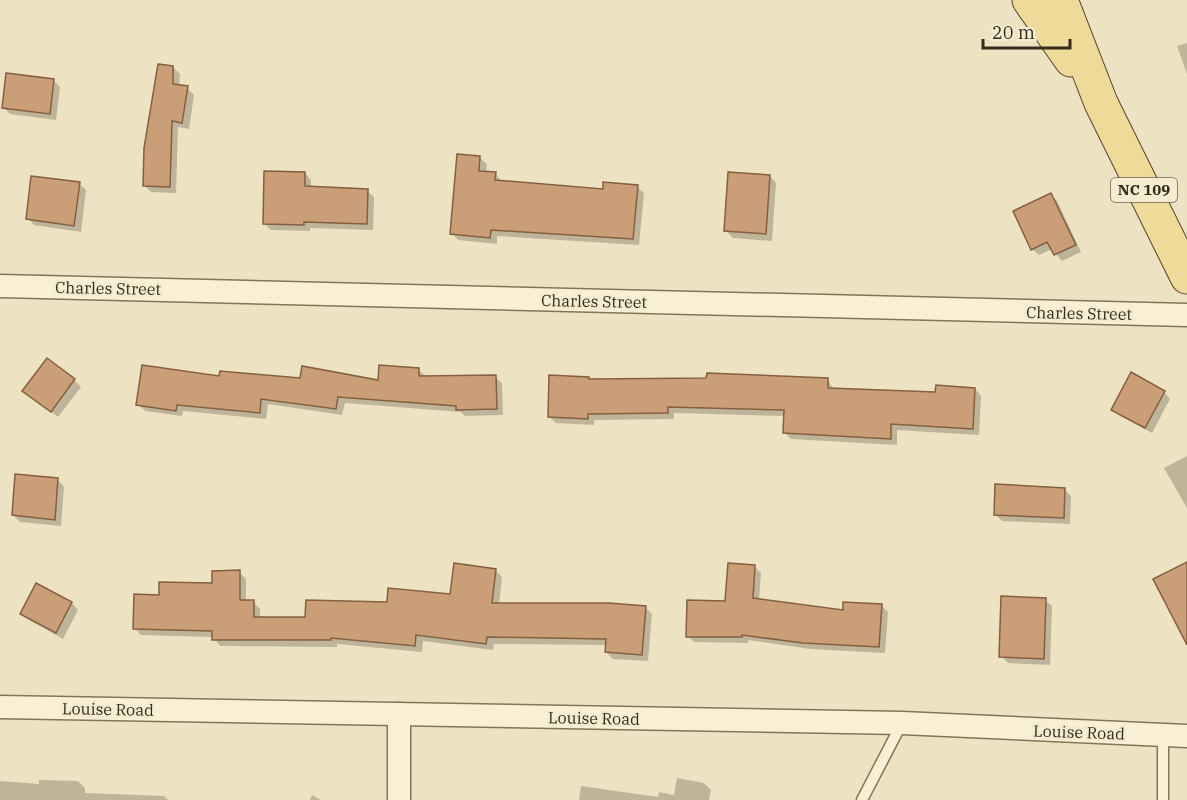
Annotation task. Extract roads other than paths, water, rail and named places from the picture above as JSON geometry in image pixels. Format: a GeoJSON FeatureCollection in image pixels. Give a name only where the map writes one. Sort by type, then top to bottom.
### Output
{"type":"FeatureCollection","features":[{"type":"Feature","properties":{"kind":"main road","name":"NC 109"},"geometry":{"type":"LineString","coordinates":[[1029,0],[1101,103]]}},
{"type":"Feature","properties":{"kind":"main road","name":"NC 109"},"geometry":{"type":"LineString","coordinates":[[1061,0],[1101,103],[1187,278]]}},
{"type":"Feature","properties":{"kind":"street","name":"Charles Street"},"geometry":{"type":"LineString","coordinates":[[0,286],[1187,315]]}},
{"type":"Feature","properties":{"kind":"street","name":"Louise Road"},"geometry":{"type":"LineString","coordinates":[[0,707],[902,723],[1187,736]]}},
{"type":"Feature","properties":{"kind":"street"},"geometry":{"type":"LineString","coordinates":[[399,714],[399,800]]}},
{"type":"Feature","properties":{"kind":"lane"},"geometry":{"type":"LineString","coordinates":[[862,800],[902,723]]}},
{"type":"Feature","properties":{"kind":"lane"},"geometry":{"type":"LineString","coordinates":[[1163,736],[1163,800]]}}]}
